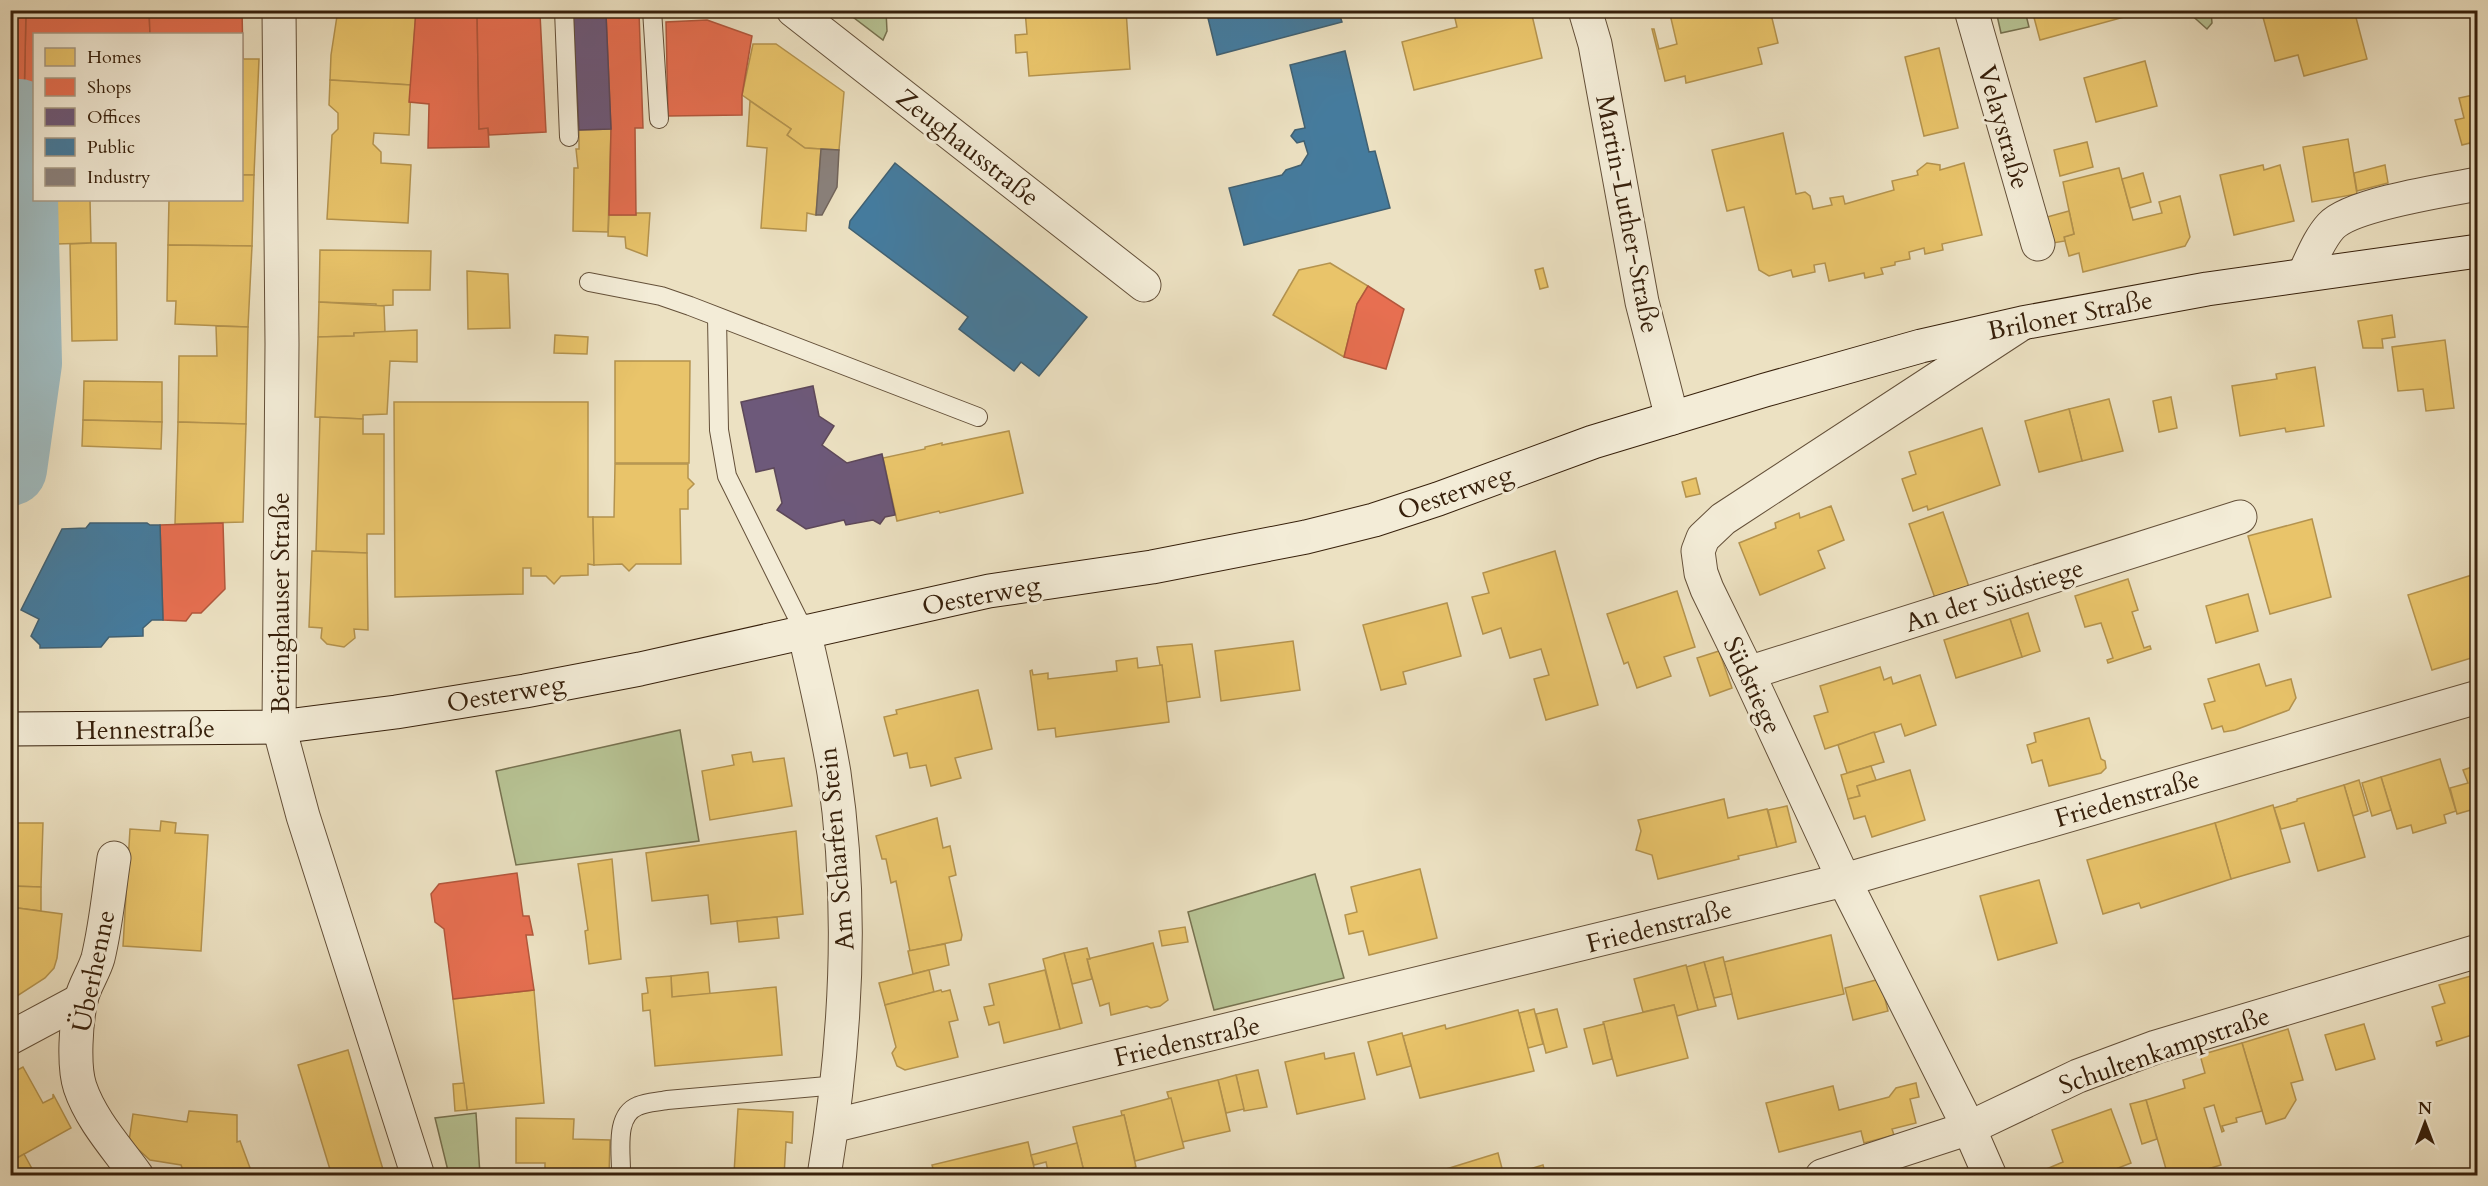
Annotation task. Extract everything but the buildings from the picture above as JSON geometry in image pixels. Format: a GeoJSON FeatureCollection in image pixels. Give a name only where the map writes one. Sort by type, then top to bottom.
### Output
{"type":"FeatureCollection","features":[{"type":"Feature","properties":{"kind":"street","name":"Beringhauser Straße"},"geometry":{"type":"LineString","coordinates":[[279,10],[282,344],[279,727],[303,816],[418,1176]]}},
{"type":"Feature","properties":{"kind":"street","name":"Zeughausstraße"},"geometry":{"type":"LineString","coordinates":[[793,10],[1144,285]]}},
{"type":"Feature","properties":{"kind":"street","name":"Martin-Luther-Straße"},"geometry":{"type":"LineString","coordinates":[[1585,10],[1595,44],[1642,302],[1672,418]]}},
{"type":"Feature","properties":{"kind":"street","name":"Velaystraße"},"geometry":{"type":"LineString","coordinates":[[1971,10],[2038,244]]}},
{"type":"Feature","properties":{"kind":"street"},"geometry":{"type":"LineString","coordinates":[[2304,274],[2323,236],[2333,224],[2345,217],[2367,208],[2478,184]]}},
{"type":"Feature","properties":{"kind":"street","name":"Briloner Straße"},"geometry":{"type":"LineString","coordinates":[[1672,418],[1921,346],[2022,323],[2304,274],[2472,254]]}},
{"type":"Feature","properties":{"kind":"street","name":"Südstiege"},"geometry":{"type":"LineString","coordinates":[[1990,1176],[1969,1128],[1844,880],[1701,573],[1698,552],[1702,538],[1723,519],[2022,323]]}},
{"type":"Feature","properties":{"kind":"street","name":"Oesterweg"},"geometry":{"type":"LineString","coordinates":[[279,727],[396,712],[525,691],[640,669],[989,591],[1152,567],[1306,537],[1374,520],[1438,500],[1593,442],[1672,418]]}},
{"type":"Feature","properties":{"kind":"street","name":"An der Südstiege"},"geometry":{"type":"LineString","coordinates":[[1748,673],[2240,517]]}},
{"type":"Feature","properties":{"kind":"street","name":"Am Scharfen Stein"},"geometry":{"type":"LineString","coordinates":[[804,631],[827,731],[834,775],[846,900],[845,991],[837,1085],[824,1176]]}},
{"type":"Feature","properties":{"kind":"street","name":"Friedenstraße"},"geometry":{"type":"LineString","coordinates":[[832,1126],[1844,880],[2478,697]]}},
{"type":"Feature","properties":{"kind":"street","name":"Hennestraße"},"geometry":{"type":"LineString","coordinates":[[10,729],[279,727]]}},
{"type":"Feature","properties":{"kind":"street","name":"Überhenne"},"geometry":{"type":"LineString","coordinates":[[114,858],[107,912],[97,959],[81,1000],[77,1042],[80,1086],[101,1127],[137,1176]]}},
{"type":"Feature","properties":{"kind":"street","name":"Schultenkampstraße"},"geometry":{"type":"LineString","coordinates":[[1822,1176],[1969,1128],[2078,1076],[2145,1051],[2235,1022],[2478,951]]}},
{"type":"Feature","properties":{"kind":"street"},"geometry":{"type":"LineString","coordinates":[[10,1038],[81,1000]]}},
{"type":"Feature","properties":{"kind":"lane"},"geometry":{"type":"LineString","coordinates":[[564,10],[569,137]]}},
{"type":"Feature","properties":{"kind":"lane"},"geometry":{"type":"LineString","coordinates":[[652,10],[659,119]]}},
{"type":"Feature","properties":{"kind":"lane"},"geometry":{"type":"LineString","coordinates":[[589,282],[661,296],[978,417]]}},
{"type":"Feature","properties":{"kind":"lane"},"geometry":{"type":"LineString","coordinates":[[717,317],[719,430],[727,476],[804,631]]}},
{"type":"Feature","properties":{"kind":"lane"},"geometry":{"type":"LineString","coordinates":[[621,1171],[623,1120],[639,1105],[667,1100],[837,1085]]}},
{"type":"Feature","properties":{"kind":"green space"},"geometry":{"type":"Polygon","coordinates":[[[845,11],[886,11],[887,31],[883,40],[845,11]]]}},
{"type":"Feature","properties":{"kind":"green space"},"geometry":{"type":"Polygon","coordinates":[[[1996,11],[2025,11],[2029,27],[2001,33],[1996,11]]]}},
{"type":"Feature","properties":{"kind":"green space"},"geometry":{"type":"Polygon","coordinates":[[[2187,11],[2211,11],[2212,23],[2207,29],[2187,11]]]}},
{"type":"Feature","properties":{"kind":"green space"},"geometry":{"type":"Polygon","coordinates":[[[680,730],[699,841],[516,865],[496,771],[680,730]]]}},
{"type":"Feature","properties":{"kind":"green space"},"geometry":{"type":"Polygon","coordinates":[[[1315,874],[1344,978],[1214,1010],[1188,912],[1315,874]]]}},
{"type":"Feature","properties":{"kind":"green space"},"geometry":{"type":"Polygon","coordinates":[[[476,1113],[480,1175],[449,1175],[435,1118],[476,1113]]]}},
{"type":"Feature","properties":{"kind":"waterway"},"geometry":{"type":"LineString","coordinates":[[10,469],[25,363],[19,116]]}}]}
